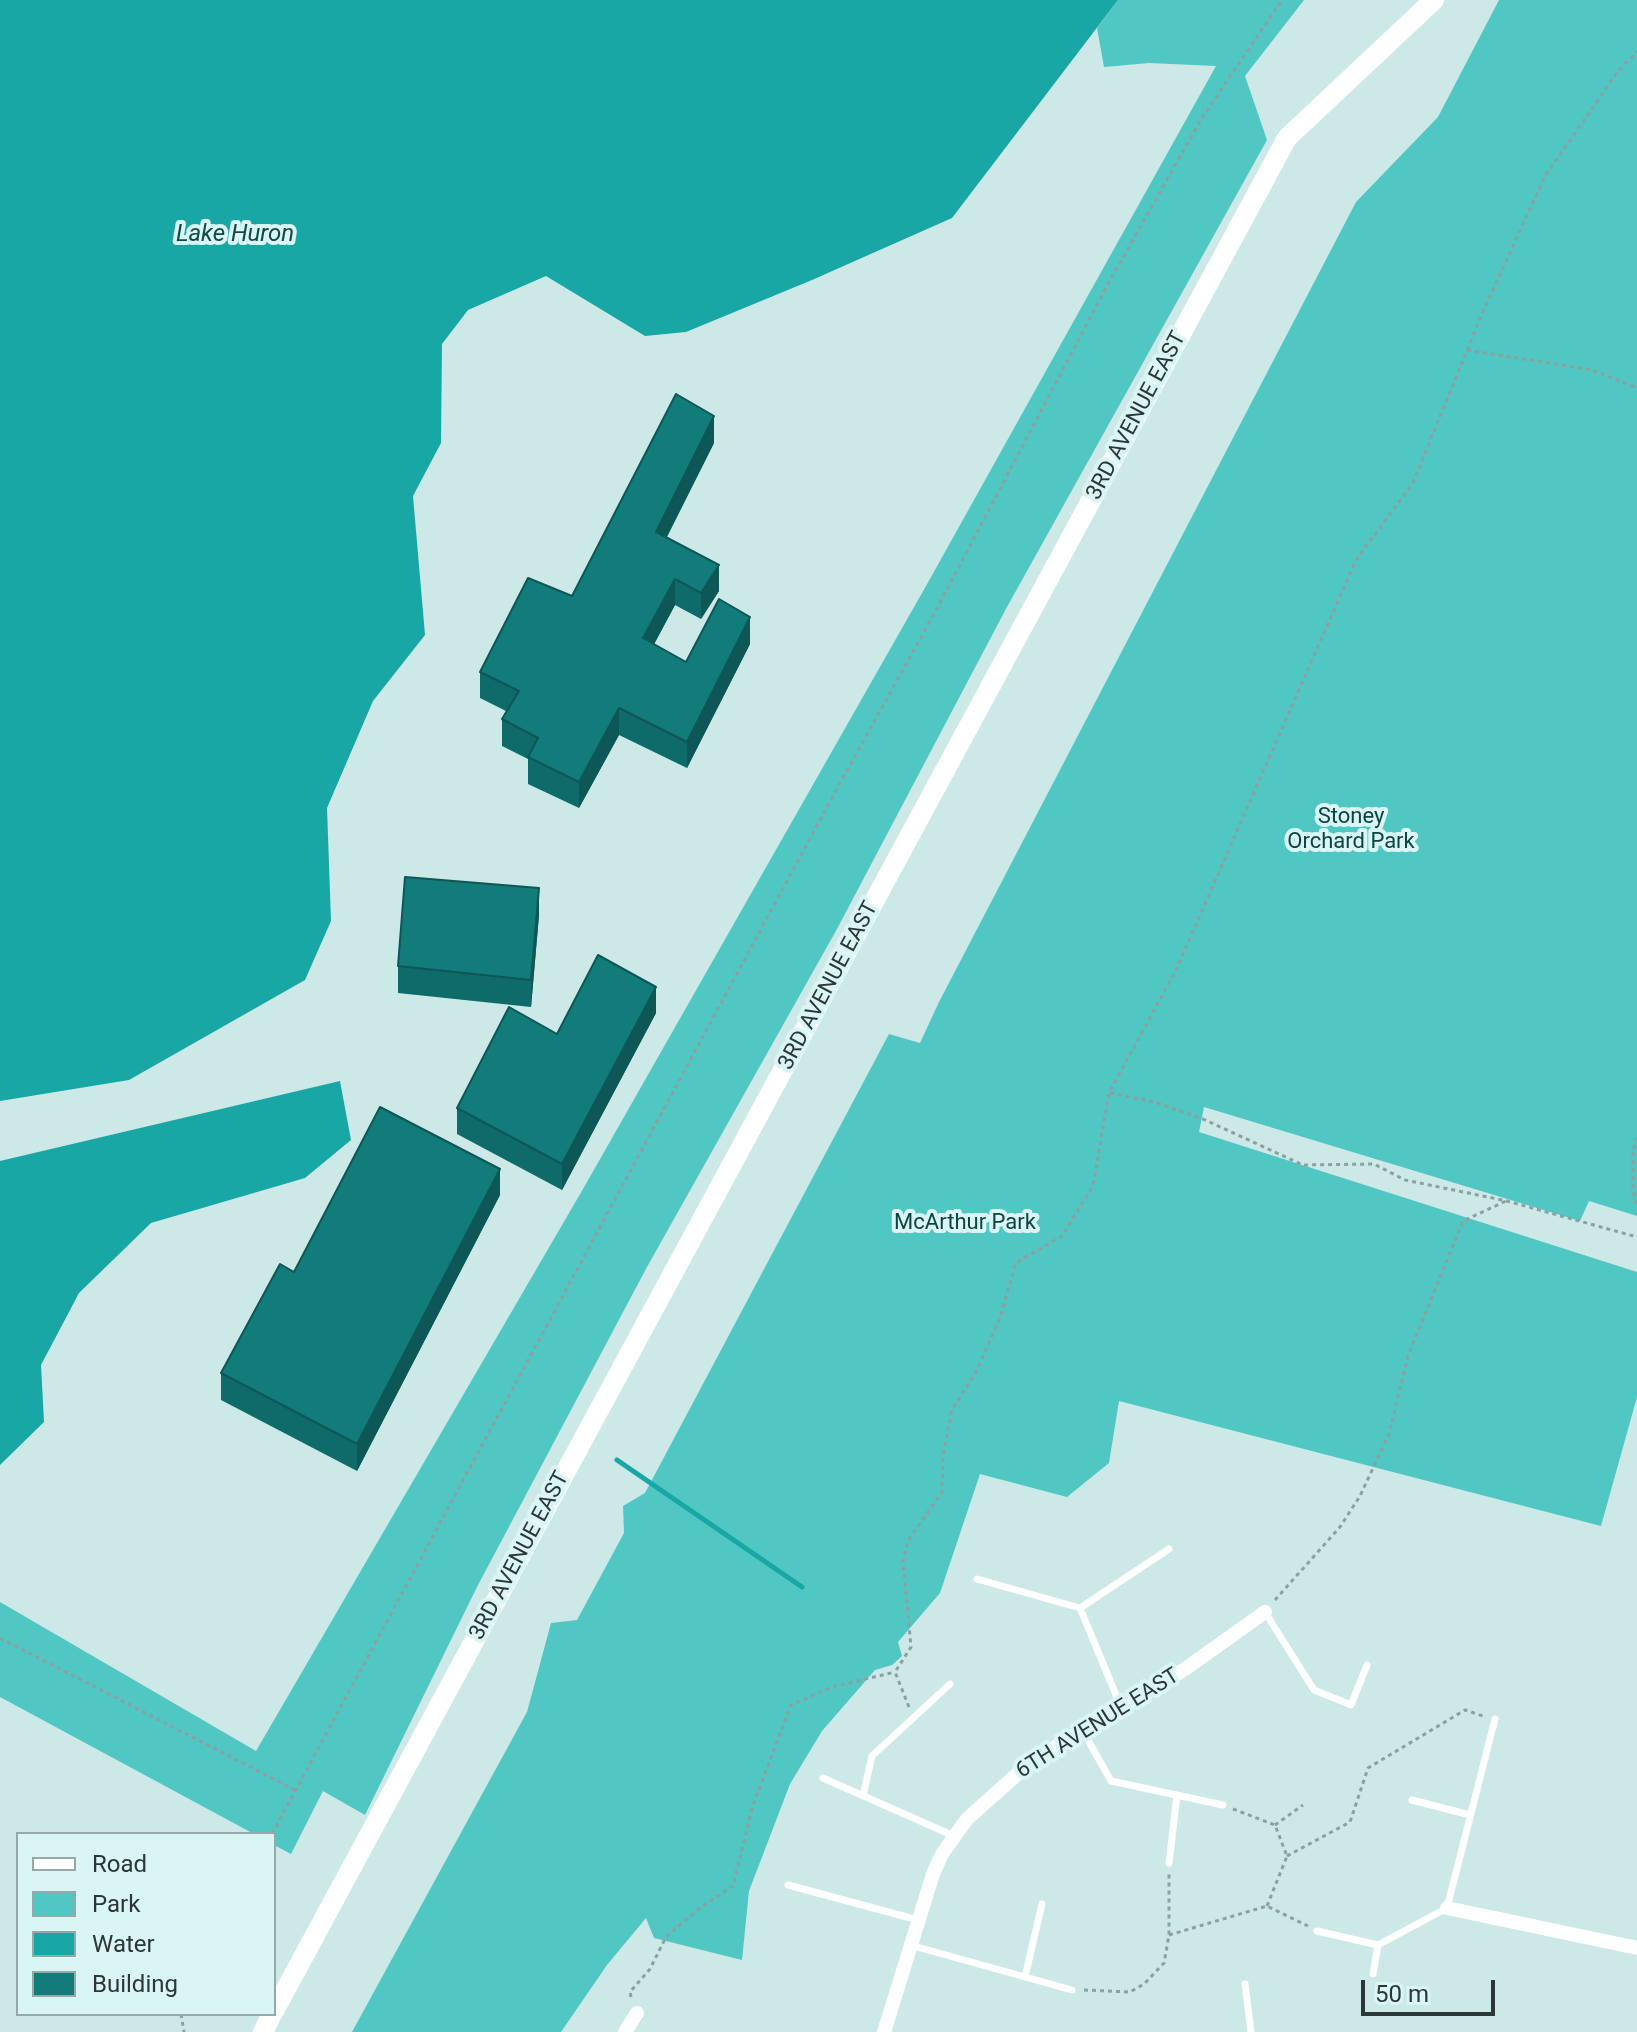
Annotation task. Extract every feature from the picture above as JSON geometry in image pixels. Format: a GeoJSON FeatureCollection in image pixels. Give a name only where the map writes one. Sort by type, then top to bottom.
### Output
{"type":"FeatureCollection","features":[{"type":"Feature","properties":{"kind":"main road","name":"3RD AVENUE EAST"},"geometry":{"type":"LineString","coordinates":[[276,2006],[1287,138],[1434,0]]}},
{"type":"Feature","properties":{"kind":"street","name":"6TH AVENUE EAST"},"geometry":{"type":"LineString","coordinates":[[884,2032],[933,1874],[954,1836],[994,1792],[1032,1761],[1202,1658],[1265,1612]]}},
{"type":"Feature","properties":{"kind":"street"},"geometry":{"type":"LineString","coordinates":[[1447,1908],[1637,1948]]}},
{"type":"Feature","properties":{"kind":"street"},"geometry":{"type":"LineString","coordinates":[[625,2032],[637,2013]]}},
{"type":"Feature","properties":{"kind":"lane"},"geometry":{"type":"LineString","coordinates":[[977,1579],[1080,1608],[1169,1549]]}},
{"type":"Feature","properties":{"kind":"lane"},"geometry":{"type":"LineString","coordinates":[[1080,1608],[1121,1708]]}},
{"type":"Feature","properties":{"kind":"lane"},"geometry":{"type":"LineString","coordinates":[[1265,1612],[1314,1690],[1351,1705],[1367,1665]]}},
{"type":"Feature","properties":{"kind":"lane"},"geometry":{"type":"LineString","coordinates":[[863,1796],[872,1756],[950,1684]]}},
{"type":"Feature","properties":{"kind":"lane"},"geometry":{"type":"LineString","coordinates":[[1317,1931],[1378,1945],[1447,1908],[1495,1719]]}},
{"type":"Feature","properties":{"kind":"lane"},"geometry":{"type":"LineString","coordinates":[[1083,1731],[1111,1781],[1223,1805]]}},
{"type":"Feature","properties":{"kind":"lane"},"geometry":{"type":"LineString","coordinates":[[823,1778],[954,1836]]}},
{"type":"Feature","properties":{"kind":"lane"},"geometry":{"type":"LineString","coordinates":[[1169,1863],[1177,1795]]}},
{"type":"Feature","properties":{"kind":"lane"},"geometry":{"type":"LineString","coordinates":[[1412,1800],[1470,1815]]}},
{"type":"Feature","properties":{"kind":"lane"},"geometry":{"type":"LineString","coordinates":[[788,1885],[918,1920]]}},
{"type":"Feature","properties":{"kind":"lane"},"geometry":{"type":"LineString","coordinates":[[1025,1977],[1042,1904]]}},
{"type":"Feature","properties":{"kind":"lane"},"geometry":{"type":"LineString","coordinates":[[910,1945],[1072,1990]]}},
{"type":"Feature","properties":{"kind":"lane"},"geometry":{"type":"LineString","coordinates":[[1373,1974],[1378,1945]]}},
{"type":"Feature","properties":{"kind":"lane"},"geometry":{"type":"LineString","coordinates":[[1245,1984],[1251,2032]]}},
{"type":"Feature","properties":{"kind":"path"},"geometry":{"type":"LineString","coordinates":[[273,1832],[934,614],[1108,284],[1202,118],[1282,0]]}},
{"type":"Feature","properties":{"kind":"path"},"geometry":{"type":"LineString","coordinates":[[637,2013],[630,1992],[650,1969],[666,1937],[701,1907],[733,1886],[753,1805],[791,1705],[832,1687],[895,1672],[911,1647],[903,1561],[908,1541],[942,1492],[943,1455],[952,1410],[977,1370],[1000,1318],[1016,1263],[1062,1236],[1093,1186],[1109,1093],[1175,972],[1356,560],[1413,483],[1467,350],[1545,176],[1619,70],[1637,51]]}},
{"type":"Feature","properties":{"kind":"path"},"geometry":{"type":"LineString","coordinates":[[1467,350],[1592,370],[1637,388]]}},
{"type":"Feature","properties":{"kind":"path"},"geometry":{"type":"LineString","coordinates":[[1109,1093],[1155,1102],[1203,1119],[1303,1165],[1374,1164],[1405,1180],[1507,1201],[1637,1237]]}},
{"type":"Feature","properties":{"kind":"path"},"geometry":{"type":"LineString","coordinates":[[1637,1137],[1633,1151],[1633,1191],[1637,1207]]}},
{"type":"Feature","properties":{"kind":"path"},"geometry":{"type":"LineString","coordinates":[[1265,1612],[1340,1527],[1360,1496],[1389,1434],[1408,1356],[1463,1221],[1507,1201]]}},
{"type":"Feature","properties":{"kind":"path"},"geometry":{"type":"LineString","coordinates":[[0,1638],[296,1790]]}},
{"type":"Feature","properties":{"kind":"path"},"geometry":{"type":"LineString","coordinates":[[895,1672],[915,1717]]}},
{"type":"Feature","properties":{"kind":"path"},"geometry":{"type":"LineString","coordinates":[[1267,1906],[1287,1856],[1350,1822],[1368,1768],[1465,1710],[1495,1719]]}},
{"type":"Feature","properties":{"kind":"path"},"geometry":{"type":"LineString","coordinates":[[1223,1805],[1275,1825],[1287,1856]]}},
{"type":"Feature","properties":{"kind":"path"},"geometry":{"type":"LineString","coordinates":[[1275,1825],[1303,1805]]}},
{"type":"Feature","properties":{"kind":"path"},"geometry":{"type":"LineString","coordinates":[[1072,1990],[1130,1992],[1144,1984],[1164,1963],[1169,1935],[1169,1863]]}},
{"type":"Feature","properties":{"kind":"path"},"geometry":{"type":"LineString","coordinates":[[1169,1935],[1267,1906],[1317,1931]]}},
{"type":"Feature","properties":{"kind":"green space"},"geometry":{"type":"Polygon","coordinates":[[[1118,0],[1304,0],[1245,76],[1267,140],[1007,607],[837,929],[647,1267],[477,1587],[365,1815],[323,1791],[291,1854],[276,1846],[276,1832],[250,1832],[0,1697],[0,1602],[256,1751],[583,1189],[926,586],[1216,66],[1149,63],[1104,67],[1097,28],[1118,0]]]}},
{"type":"Feature","properties":{"kind":"green space"},"geometry":{"type":"Polygon","coordinates":[[[1499,0],[1637,0],[1637,1216],[1589,1201],[1580,1221],[1204,1107],[1199,1132],[1637,1272],[1637,1397],[1601,1526],[1119,1401],[1109,1463],[1067,1497],[980,1474],[940,1593],[898,1642],[902,1656],[892,1665],[875,1670],[822,1731],[790,1784],[749,1891],[742,1960],[654,1938],[646,1918],[607,1965],[561,2032],[352,2032],[527,1712],[551,1623],[577,1620],[624,1533],[623,1506],[645,1493],[889,1034],[920,1043],[1356,202],[1438,117],[1499,0]]]}},
{"type":"Feature","properties":{"kind":"water","name":"Lake Huron"},"geometry":{"type":"Polygon","coordinates":[[[0,0],[1118,0],[952,218],[686,332],[645,336],[546,276],[468,310],[442,344],[441,443],[413,496],[425,635],[373,701],[327,808],[331,921],[305,980],[129,1080],[0,1101],[0,0]]]}},
{"type":"Feature","properties":{"kind":"water"},"geometry":{"type":"Polygon","coordinates":[[[340,1081],[351,1140],[305,1178],[151,1223],[79,1293],[41,1365],[44,1422],[0,1465],[0,1161],[340,1081]]]}},
{"type":"Feature","properties":{"kind":"building"},"geometry":{"type":"Polygon","coordinates":[[[676,394],[714,416],[656,532],[719,565],[701,593],[675,579],[643,638],[686,662],[719,599],[750,617],[687,742],[619,708],[579,782],[528,757],[538,738],[502,719],[519,691],[480,672],[528,578],[572,596],[676,394]]]}},
{"type":"Feature","properties":{"kind":"building"},"geometry":{"type":"Polygon","coordinates":[[[405,877],[539,888],[531,980],[398,966],[405,877]]]}},
{"type":"Feature","properties":{"kind":"building"},"geometry":{"type":"Polygon","coordinates":[[[598,955],[656,987],[562,1164],[457,1108],[509,1007],[557,1034],[598,955]]]}},
{"type":"Feature","properties":{"kind":"building"},"geometry":{"type":"Polygon","coordinates":[[[380,1107],[500,1169],[357,1444],[221,1373],[280,1264],[294,1272],[380,1107]]]}},
{"type":"Feature","properties":{"kind":"waterway"},"geometry":{"type":"LineString","coordinates":[[617,1460],[802,1587]]}},
{"type":"Feature","properties":{"kind":"park label","name":"Stoney Orchard Park"},"geometry":{"type":"Point","coordinates":[1351,830]}},
{"type":"Feature","properties":{"kind":"park label","name":"McArthur Park"},"geometry":{"type":"Point","coordinates":[965,1223]}}]}
